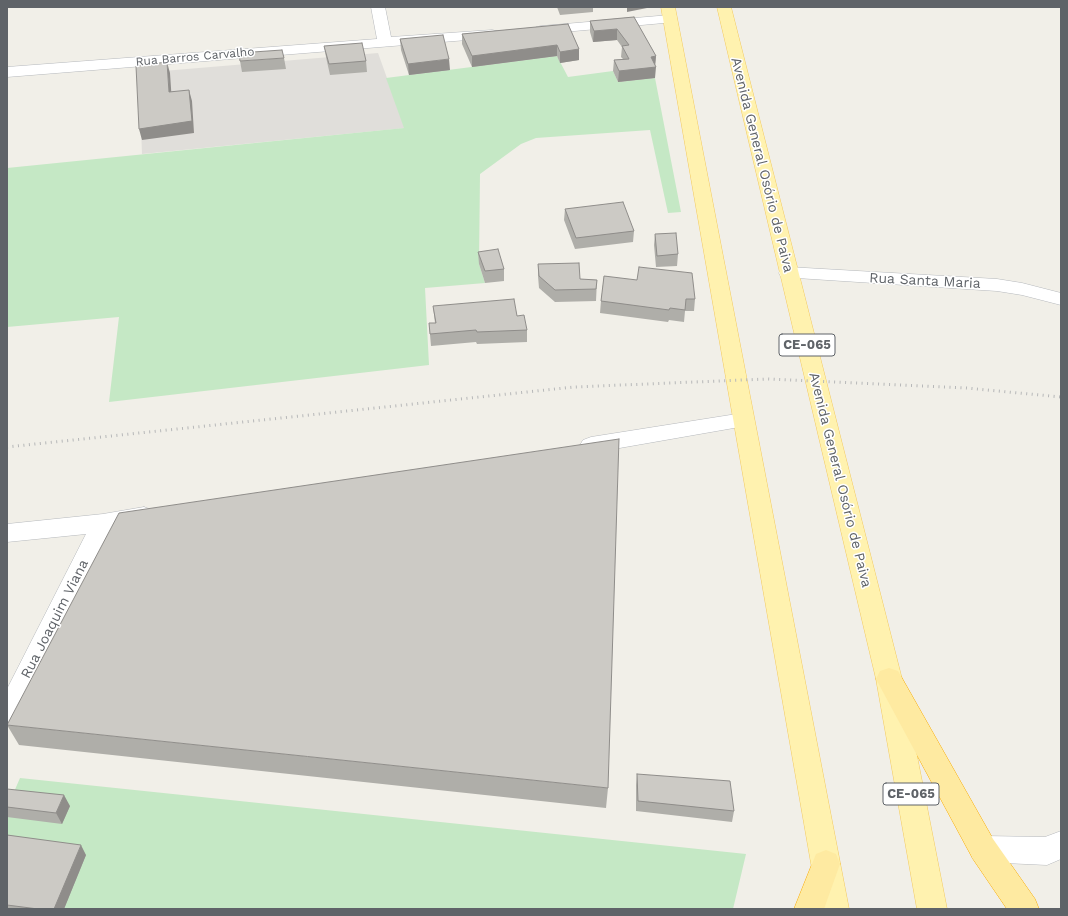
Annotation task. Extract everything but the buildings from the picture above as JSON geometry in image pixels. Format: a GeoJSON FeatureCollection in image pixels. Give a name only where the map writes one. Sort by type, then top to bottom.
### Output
{"type":"FeatureCollection","features":[{"type":"Feature","properties":{"kind":"highway"},"geometry":{"type":"LineString","coordinates":[[889,679],[984,849],[1024,909]]}},
{"type":"Feature","properties":{"kind":"highway"},"geometry":{"type":"LineString","coordinates":[[809,909],[826,864]]}},
{"type":"Feature","properties":{"kind":"main road","name":"Avenida General Osório de Paiva"},"geometry":{"type":"LineString","coordinates":[[721,8],[889,679],[932,909]]}},
{"type":"Feature","properties":{"kind":"main road"},"geometry":{"type":"LineString","coordinates":[[670,11],[834,909]]}},
{"type":"Feature","properties":{"kind":"street"},"geometry":{"type":"LineString","coordinates":[[378,7],[385,42]]}},
{"type":"Feature","properties":{"kind":"street"},"geometry":{"type":"LineString","coordinates":[[527,31],[670,11]]}},
{"type":"Feature","properties":{"kind":"street","name":"Rua Barros Carvalho"},"geometry":{"type":"LineString","coordinates":[[7,72],[504,33]]}},
{"type":"Feature","properties":{"kind":"street","name":"Rua Santa Maria"},"geometry":{"type":"LineString","coordinates":[[788,273],[997,285],[1022,288],[1061,299]]}},
{"type":"Feature","properties":{"kind":"street"},"geometry":{"type":"LineString","coordinates":[[574,448],[744,420]]}},
{"type":"Feature","properties":{"kind":"street"},"geometry":{"type":"LineString","coordinates":[[7,533],[103,523],[166,513]]}},
{"type":"Feature","properties":{"kind":"street","name":"Rua Joaquim Viana"},"geometry":{"type":"LineString","coordinates":[[7,715],[103,523]]}},
{"type":"Feature","properties":{"kind":"street"},"geometry":{"type":"LineString","coordinates":[[984,849],[1056,852]]}},
{"type":"Feature","properties":{"kind":"shaded area"},"geometry":{"type":"Polygon","coordinates":[[[378,53],[405,128],[142,154],[139,73],[378,53]]]}},
{"type":"Feature","properties":{"kind":"green space"},"geometry":{"type":"Polygon","coordinates":[[[557,56],[568,77],[613,71],[618,82],[655,78],[681,212],[668,213],[650,130],[536,138],[521,144],[480,174],[479,264],[485,283],[425,288],[429,365],[109,402],[119,317],[7,327],[7,168],[404,128],[386,78],[557,56]]]}},
{"type":"Feature","properties":{"kind":"green space"},"geometry":{"type":"Polygon","coordinates":[[[20,778],[746,854],[733,909],[7,909],[7,808],[20,778]]]}},
{"type":"Feature","properties":{"kind":"railway"},"geometry":{"type":"LineString","coordinates":[[7,447],[574,387],[767,379],[966,388],[1061,397]]}}]}
